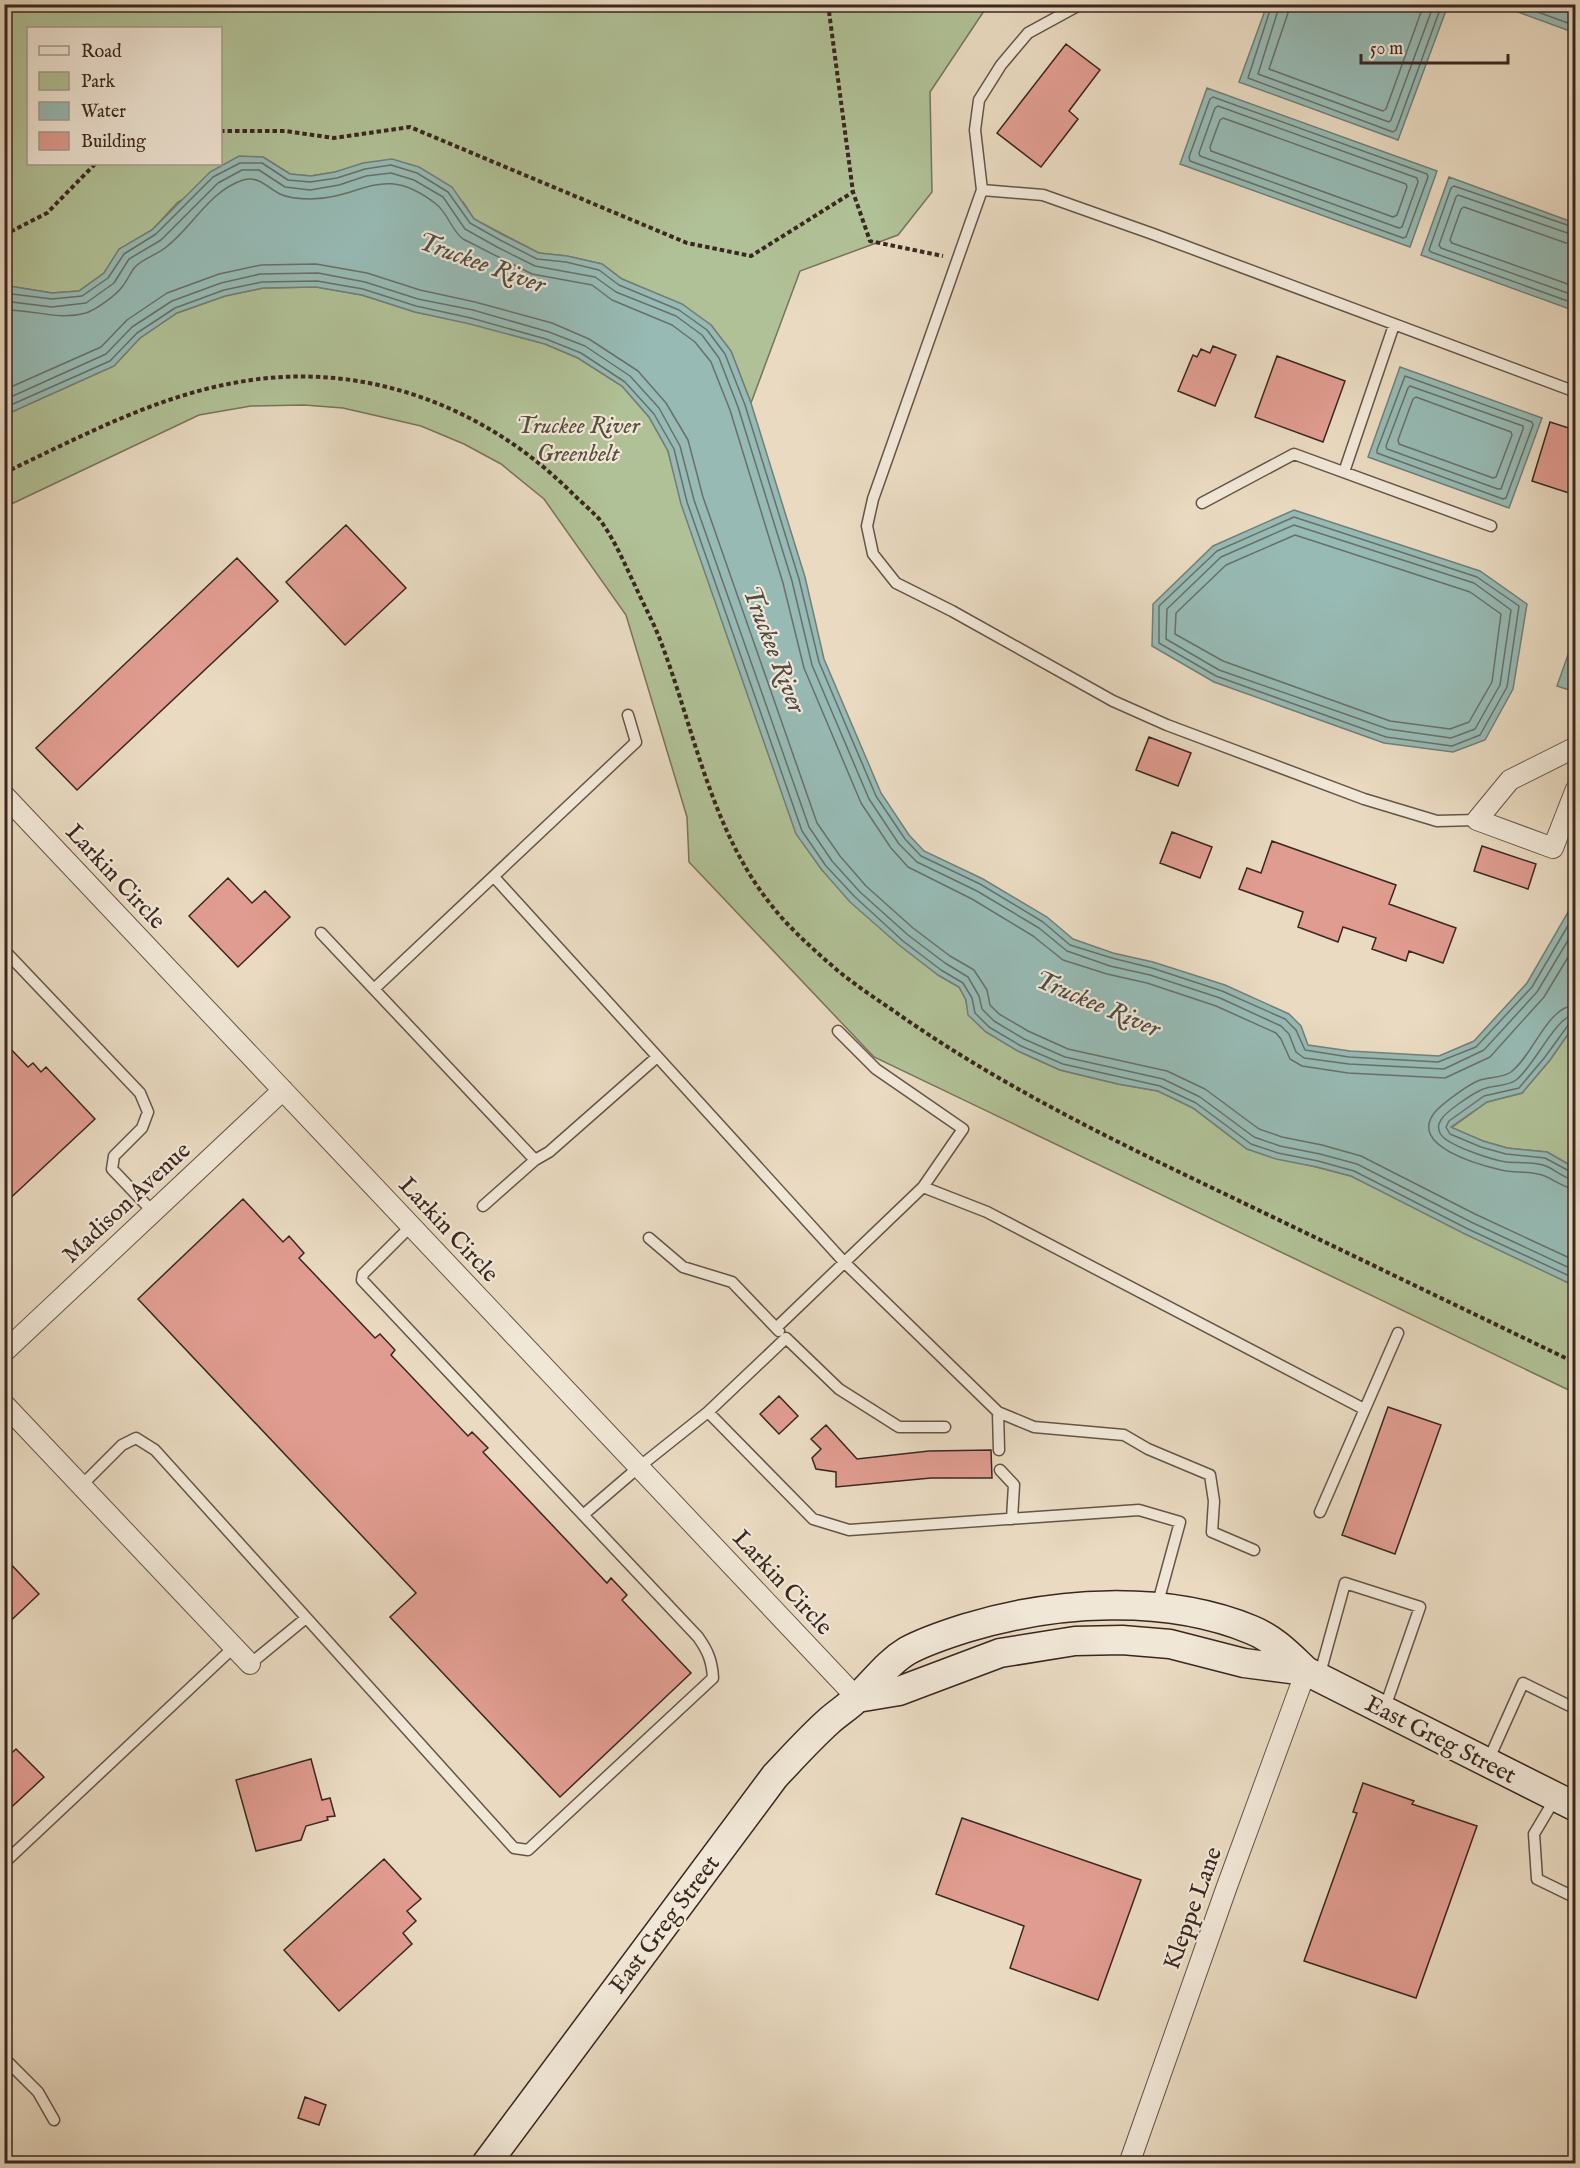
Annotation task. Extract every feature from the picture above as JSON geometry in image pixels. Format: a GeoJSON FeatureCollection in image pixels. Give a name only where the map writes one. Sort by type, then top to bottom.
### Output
{"type":"FeatureCollection","features":[{"type":"Feature","properties":{"kind":"main road","name":"East Greg Street"},"geometry":{"type":"LineString","coordinates":[[486,2163],[769,1784],[816,1734],[857,1698],[884,1669],[907,1651],[948,1633],[1035,1611],[1075,1606],[1123,1606],[1172,1610],[1217,1619],[1252,1630],[1276,1643],[1313,1674],[1566,1802]]}},
{"type":"Feature","properties":{"kind":"main road","name":"East Greg Street"},"geometry":{"type":"LineString","coordinates":[[857,1698],[899,1691],[1000,1653],[1075,1641],[1122,1640],[1170,1644],[1244,1663],[1313,1674]]}},
{"type":"Feature","properties":{"kind":"street"},"geometry":{"type":"LineString","coordinates":[[1575,747],[1510,780],[1477,820],[1553,848],[1575,789]]}},
{"type":"Feature","properties":{"kind":"street","name":"Larkin Circle"},"geometry":{"type":"LineString","coordinates":[[4,795],[857,1698]]}},
{"type":"Feature","properties":{"kind":"street","name":"Madison Avenue"},"geometry":{"type":"LineString","coordinates":[[4,1352],[283,1090]]}},
{"type":"Feature","properties":{"kind":"street"},"geometry":{"type":"LineString","coordinates":[[4,1404],[250,1664]]}},
{"type":"Feature","properties":{"kind":"street","name":"Kleppe Lane"},"geometry":{"type":"LineString","coordinates":[[1129,2163],[1226,1889],[1313,1674]]}},
{"type":"Feature","properties":{"kind":"lane"},"geometry":{"type":"LineString","coordinates":[[1081,4],[1028,33],[1001,65],[979,100],[975,130],[982,190],[873,499],[867,526],[873,554],[896,583],[963,616],[1113,700],[1167,725],[1364,799],[1437,821],[1477,820]]}},
{"type":"Feature","properties":{"kind":"lane"},"geometry":{"type":"LineString","coordinates":[[982,190],[1043,195],[1575,392]]}},
{"type":"Feature","properties":{"kind":"lane"},"geometry":{"type":"LineString","coordinates":[[1344,472],[1394,325]]}},
{"type":"Feature","properties":{"kind":"lane"},"geometry":{"type":"LineString","coordinates":[[1202,503],[1294,454],[1491,526]]}},
{"type":"Feature","properties":{"kind":"lane"},"geometry":{"type":"LineString","coordinates":[[374,989],[636,742],[628,715]]}},
{"type":"Feature","properties":{"kind":"lane"},"geometry":{"type":"LineString","coordinates":[[494,877],[844,1262],[998,1412],[1034,1427],[1124,1435],[1148,1449],[1210,1475],[1214,1502],[1212,1532],[1254,1550]]}},
{"type":"Feature","properties":{"kind":"lane"},"geometry":{"type":"LineString","coordinates":[[321,933],[535,1160]]}},
{"type":"Feature","properties":{"kind":"lane"},"geometry":{"type":"LineString","coordinates":[[4,950],[140,1093],[148,1112],[142,1128],[114,1156],[112,1169],[153,1212]]}},
{"type":"Feature","properties":{"kind":"lane"},"geometry":{"type":"LineString","coordinates":[[776,1328],[923,1187],[963,1130],[876,1070],[838,1031]]}},
{"type":"Feature","properties":{"kind":"lane"},"geometry":{"type":"LineString","coordinates":[[483,1206],[535,1160],[549,1152],[657,1057]]}},
{"type":"Feature","properties":{"kind":"lane"},"geometry":{"type":"LineString","coordinates":[[923,1187],[987,1212],[1364,1409]]}},
{"type":"Feature","properties":{"kind":"lane"},"geometry":{"type":"LineString","coordinates":[[81,1486],[122,1444],[136,1438],[154,1449],[514,1848],[528,1850],[713,1678],[712,1663],[698,1637],[362,1280],[363,1274],[411,1226]]}},
{"type":"Feature","properties":{"kind":"lane"},"geometry":{"type":"LineString","coordinates":[[649,1238],[683,1267],[732,1282],[839,1389],[899,1427],[945,1427]]}},
{"type":"Feature","properties":{"kind":"lane"},"geometry":{"type":"LineString","coordinates":[[1320,1512],[1398,1333]]}},
{"type":"Feature","properties":{"kind":"lane"},"geometry":{"type":"LineString","coordinates":[[583,1515],[708,1412],[786,1338]]}},
{"type":"Feature","properties":{"kind":"lane"},"geometry":{"type":"LineString","coordinates":[[708,1412],[813,1519],[849,1530],[1139,1510],[1180,1522],[1156,1609]]}},
{"type":"Feature","properties":{"kind":"lane"},"geometry":{"type":"LineString","coordinates":[[998,1412],[999,1450]]}},
{"type":"Feature","properties":{"kind":"lane"},"geometry":{"type":"LineString","coordinates":[[1000,1470],[1014,1485],[1012,1519]]}},
{"type":"Feature","properties":{"kind":"lane"},"geometry":{"type":"LineString","coordinates":[[1313,1674],[1345,1583],[1420,1607],[1384,1710]]}},
{"type":"Feature","properties":{"kind":"lane"},"geometry":{"type":"LineString","coordinates":[[250,1664],[306,1618]]}},
{"type":"Feature","properties":{"kind":"lane"},"geometry":{"type":"LineString","coordinates":[[4,1863],[234,1647]]}},
{"type":"Feature","properties":{"kind":"lane"},"geometry":{"type":"LineString","coordinates":[[1487,1762],[1523,1683],[1575,1709]]}},
{"type":"Feature","properties":{"kind":"lane"},"geometry":{"type":"LineString","coordinates":[[1566,1802],[1534,1834],[1536,1879],[1575,1898]]}},
{"type":"Feature","properties":{"kind":"lane"},"geometry":{"type":"LineString","coordinates":[[4,2058],[38,2092],[54,2120]]}},
{"type":"Feature","properties":{"kind":"path"},"geometry":{"type":"LineString","coordinates":[[828,4],[853,192],[870,242],[944,256]]}},
{"type":"Feature","properties":{"kind":"path"},"geometry":{"type":"LineString","coordinates":[[222,131],[285,131],[334,138],[410,127],[687,243],[751,256],[853,192]]}},
{"type":"Feature","properties":{"kind":"path"},"geometry":{"type":"LineString","coordinates":[[4,235],[47,213],[94,165]]}},
{"type":"Feature","properties":{"kind":"path"},"geometry":{"type":"LineString","coordinates":[[4,473],[162,402],[243,381],[304,375],[351,379],[411,393],[465,415],[522,450],[558,479],[599,519],[618,550],[659,636],[716,805],[735,846],[772,906],[840,973],[940,1043],[1105,1136],[1575,1363]]}},
{"type":"Feature","properties":{"kind":"green space"},"geometry":{"type":"Polygon","coordinates":[[[4,5],[988,5],[930,92],[932,192],[898,235],[800,271],[751,403],[731,351],[711,325],[682,305],[622,279],[602,264],[567,256],[539,253],[474,219],[463,202],[335,172],[311,176],[290,174],[263,157],[178,202],[152,230],[120,249],[104,273],[79,291],[52,293],[9,286],[5,288],[4,5]]]}},
{"type":"Feature","properties":{"kind":"green space","name":"Truckee River Greenbelt"},"geometry":{"type":"Polygon","coordinates":[[[316,287],[362,295],[415,312],[470,323],[545,344],[578,358],[622,386],[649,417],[668,451],[682,504],[796,833],[822,870],[938,975],[959,987],[966,1000],[969,1015],[986,1032],[1018,1051],[1060,1070],[1158,1091],[1193,1108],[1247,1149],[1351,1176],[1575,1286],[1575,1393],[874,1057],[689,862],[687,817],[626,615],[544,499],[501,464],[464,444],[421,426],[343,408],[304,405],[251,406],[199,415],[5,507],[4,415],[114,366],[140,338],[177,313],[225,296],[263,288],[316,287]]]}},
{"type":"Feature","properties":{"kind":"green space"},"geometry":{"type":"Polygon","coordinates":[[[1575,1024],[1575,1168],[1547,1152],[1507,1148],[1451,1128],[1487,1102],[1522,1093],[1550,1060],[1575,1024]]]}},
{"type":"Feature","properties":{"kind":"water"},"geometry":{"type":"Polygon","coordinates":[[[1267,5],[1448,5],[1398,140],[1239,82],[1267,5]]]}},
{"type":"Feature","properties":{"kind":"water"},"geometry":{"type":"Polygon","coordinates":[[[1499,5],[1575,5],[1575,33],[1499,5]]]}},
{"type":"Feature","properties":{"kind":"water"},"geometry":{"type":"Polygon","coordinates":[[[1207,88],[1437,171],[1410,247],[1180,164],[1207,88]]]}},
{"type":"Feature","properties":{"kind":"water","name":"Truckee River"},"geometry":{"type":"Polygon","coordinates":[[[239,156],[263,157],[290,174],[311,176],[335,172],[363,163],[392,159],[419,167],[452,187],[474,219],[503,235],[539,253],[567,256],[602,264],[622,279],[682,304],[711,325],[731,351],[751,403],[805,577],[824,659],[881,793],[909,835],[924,851],[983,879],[1047,917],[1073,939],[1113,953],[1153,962],[1225,985],[1289,1014],[1301,1026],[1308,1045],[1350,1051],[1439,1056],[1474,1041],[1527,983],[1575,900],[1575,1024],[1550,1060],[1522,1093],[1487,1102],[1451,1127],[1483,1141],[1507,1148],[1547,1152],[1575,1168],[1575,1286],[1465,1234],[1351,1176],[1276,1159],[1247,1149],[1193,1108],[1158,1091],[1060,1070],[1018,1051],[986,1032],[968,1015],[966,1000],[959,987],[938,975],[899,945],[850,902],[822,870],[796,834],[681,504],[668,451],[649,417],[622,386],[578,358],[545,344],[415,312],[362,295],[316,287],[263,288],[225,296],[177,313],[140,338],[114,366],[5,415],[5,288],[9,286],[52,293],[79,291],[104,273],[119,249],[152,230],[210,172],[239,156]]]}},
{"type":"Feature","properties":{"kind":"water"},"geometry":{"type":"Polygon","coordinates":[[[1449,177],[1575,223],[1575,311],[1421,255],[1449,177]]]}},
{"type":"Feature","properties":{"kind":"water"},"geometry":{"type":"Polygon","coordinates":[[[1400,367],[1542,418],[1509,508],[1368,457],[1400,367]]]}},
{"type":"Feature","properties":{"kind":"water"},"geometry":{"type":"Polygon","coordinates":[[[1294,510],[1480,571],[1527,604],[1513,689],[1485,740],[1453,752],[1384,743],[1214,682],[1152,646],[1153,604],[1213,546],[1294,510]]]}},
{"type":"Feature","properties":{"kind":"water"},"geometry":{"type":"Polygon","coordinates":[[[1575,635],[1575,692],[1557,686],[1575,635]]]}},
{"type":"Feature","properties":{"kind":"building"},"geometry":{"type":"Polygon","coordinates":[[[1066,44],[1100,70],[1069,111],[1078,119],[1041,167],[997,133],[1066,44]]]}},
{"type":"Feature","properties":{"kind":"building"},"geometry":{"type":"Polygon","coordinates":[[[1213,346],[1236,355],[1215,406],[1178,391],[1193,355],[1197,357],[1201,349],[1210,353],[1213,346]]]}},
{"type":"Feature","properties":{"kind":"building"},"geometry":{"type":"Polygon","coordinates":[[[1277,356],[1345,381],[1323,442],[1255,417],[1277,356]]]}},
{"type":"Feature","properties":{"kind":"building"},"geometry":{"type":"Polygon","coordinates":[[[1550,422],[1575,430],[1575,495],[1532,481],[1550,422]]]}},
{"type":"Feature","properties":{"kind":"building"},"geometry":{"type":"Polygon","coordinates":[[[346,525],[406,588],[345,645],[286,582],[346,525]]]}},
{"type":"Feature","properties":{"kind":"building"},"geometry":{"type":"Polygon","coordinates":[[[237,558],[278,601],[77,790],[36,748],[237,558]]]}},
{"type":"Feature","properties":{"kind":"building"},"geometry":{"type":"Polygon","coordinates":[[[1149,737],[1191,753],[1178,786],[1136,770],[1149,737]]]}},
{"type":"Feature","properties":{"kind":"building"},"geometry":{"type":"Polygon","coordinates":[[[1172,832],[1212,847],[1200,878],[1160,863],[1172,832]]]}},
{"type":"Feature","properties":{"kind":"building"},"geometry":{"type":"Polygon","coordinates":[[[1272,841],[1396,885],[1389,904],[1456,928],[1443,963],[1409,951],[1406,961],[1372,949],[1376,938],[1343,927],[1338,942],[1298,927],[1303,912],[1239,889],[1247,868],[1261,873],[1272,841]]]}},
{"type":"Feature","properties":{"kind":"building"},"geometry":{"type":"Polygon","coordinates":[[[1482,846],[1536,864],[1528,889],[1474,871],[1482,846]]]}},
{"type":"Feature","properties":{"kind":"building"},"geometry":{"type":"Polygon","coordinates":[[[228,878],[252,903],[265,891],[290,917],[238,967],[189,916],[228,878]]]}},
{"type":"Feature","properties":{"kind":"building"},"geometry":{"type":"Polygon","coordinates":[[[4,1042],[28,1067],[33,1063],[41,1072],[46,1067],[95,1119],[4,1204],[4,1042]]]}},
{"type":"Feature","properties":{"kind":"building"},"geometry":{"type":"Polygon","coordinates":[[[243,1199],[283,1242],[289,1236],[304,1253],[299,1258],[375,1338],[380,1334],[395,1350],[391,1355],[468,1436],[472,1432],[488,1448],[483,1452],[607,1583],[611,1578],[627,1595],[622,1600],[691,1673],[560,1797],[390,1617],[416,1593],[138,1299],[243,1199]]]}},
{"type":"Feature","properties":{"kind":"building"},"geometry":{"type":"Polygon","coordinates":[[[779,1396],[798,1416],[779,1434],[760,1414],[779,1396]]]}},
{"type":"Feature","properties":{"kind":"building"},"geometry":{"type":"Polygon","coordinates":[[[1388,1407],[1441,1425],[1395,1554],[1342,1535],[1388,1407]]]}},
{"type":"Feature","properties":{"kind":"building"},"geometry":{"type":"Polygon","coordinates":[[[826,1425],[857,1459],[929,1451],[991,1450],[992,1478],[931,1478],[836,1487],[836,1472],[816,1469],[812,1458],[821,1449],[811,1439],[826,1425]]]}},
{"type":"Feature","properties":{"kind":"building"},"geometry":{"type":"Polygon","coordinates":[[[4,1557],[39,1594],[4,1627],[4,1557]]]}},
{"type":"Feature","properties":{"kind":"building"},"geometry":{"type":"Polygon","coordinates":[[[16,1749],[44,1777],[4,1814],[4,1760],[16,1749]]]}},
{"type":"Feature","properties":{"kind":"building"},"geometry":{"type":"Polygon","coordinates":[[[311,1759],[322,1800],[330,1798],[335,1816],[306,1826],[301,1840],[256,1851],[236,1780],[311,1759]]]}},
{"type":"Feature","properties":{"kind":"building"},"geometry":{"type":"Polygon","coordinates":[[[1363,1783],[1414,1801],[1412,1804],[1477,1826],[1416,1998],[1304,1961],[1357,1813],[1353,1812],[1363,1783]]]}},
{"type":"Feature","properties":{"kind":"building"},"geometry":{"type":"Polygon","coordinates":[[[962,1818],[1141,1880],[1098,2000],[1010,1968],[1024,1926],[936,1894],[962,1818]]]}},
{"type":"Feature","properties":{"kind":"building"},"geometry":{"type":"Polygon","coordinates":[[[384,1859],[421,1899],[407,1911],[416,1921],[403,1933],[412,1944],[339,2011],[284,1950],[384,1859]]]}},
{"type":"Feature","properties":{"kind":"building"},"geometry":{"type":"Polygon","coordinates":[[[305,2097],[326,2105],[319,2125],[298,2118],[305,2097]]]}},
{"type":"Feature","properties":{"kind":"railway"},"geometry":{"type":"LineString","coordinates":[[4,2160],[8,2164]]}}]}
